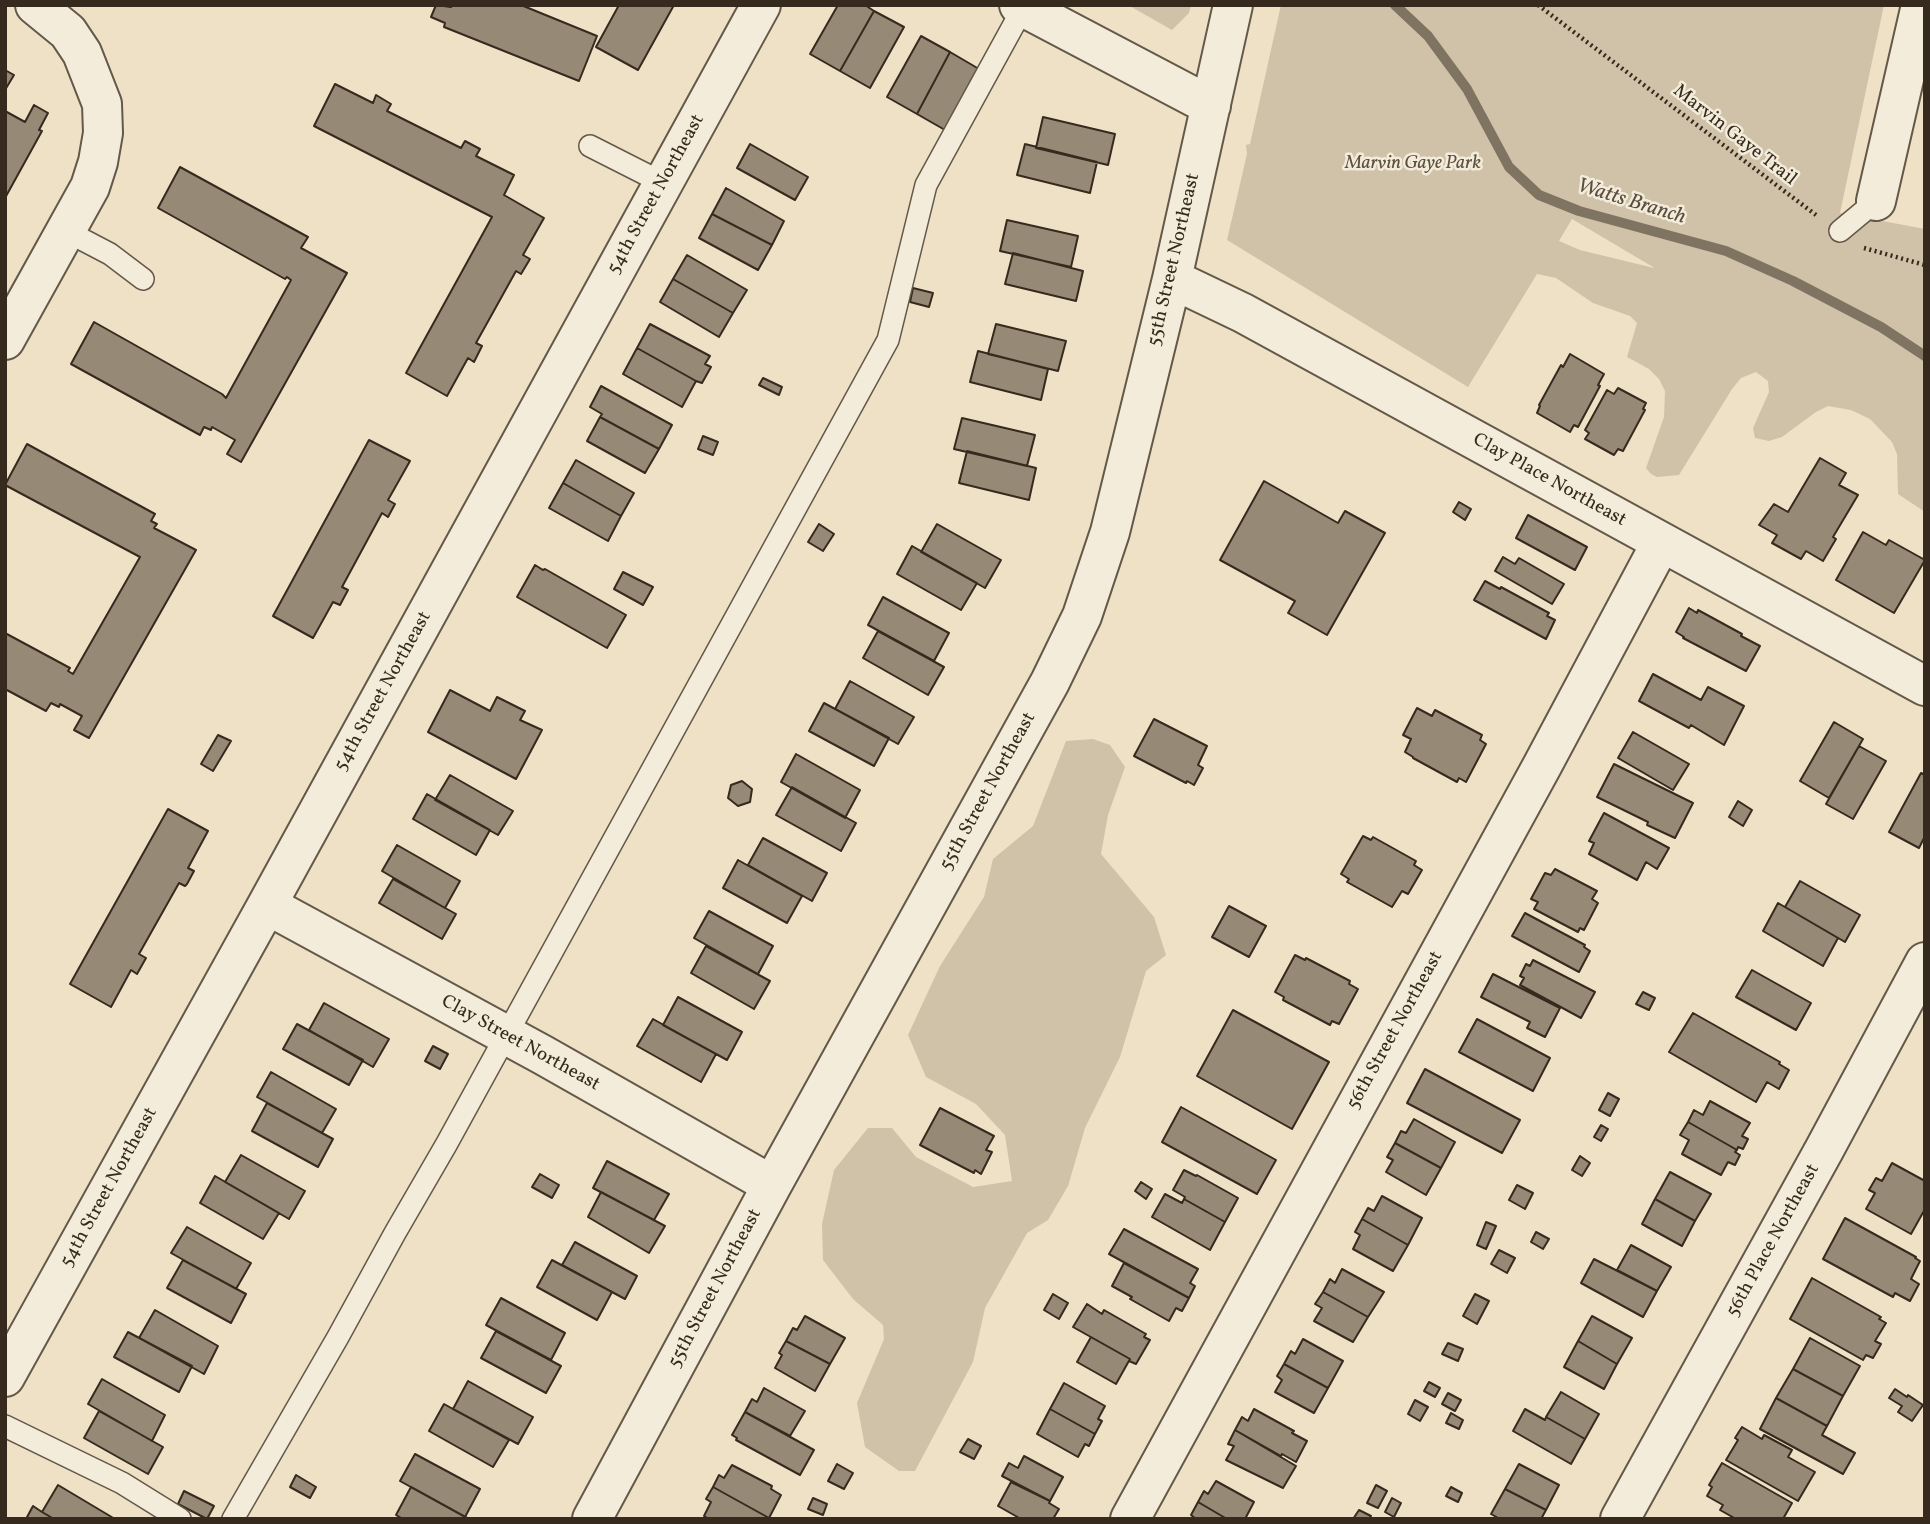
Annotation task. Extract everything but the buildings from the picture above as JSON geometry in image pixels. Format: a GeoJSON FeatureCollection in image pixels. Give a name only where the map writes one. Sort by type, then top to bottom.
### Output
{"type":"FeatureCollection","features":[{"type":"Feature","properties":{"kind":"street"},"geometry":{"type":"LineString","coordinates":[[6,339],[94,176],[103,133],[102,104],[76,41],[35,5]]}},
{"type":"Feature","properties":{"kind":"street","name":"54th Street Northeast"},"geometry":{"type":"LineString","coordinates":[[5,1377],[761,5]]}},
{"type":"Feature","properties":{"kind":"street"},"geometry":{"type":"LineString","coordinates":[[1876,201],[1921,5]]}},
{"type":"Feature","properties":{"kind":"street"},"geometry":{"type":"LineString","coordinates":[[1021,6],[1211,106]]}},
{"type":"Feature","properties":{"kind":"street","name":"55th Street Northeast"},"geometry":{"type":"LineString","coordinates":[[592,1519],[772,1185],[1050,682],[1082,616],[1110,532],[1172,279],[1230,18]]}},
{"type":"Feature","properties":{"kind":"street","name":"Clay Place Northeast"},"geometry":{"type":"LineString","coordinates":[[1172,279],[1243,313],[1925,686]]}},
{"type":"Feature","properties":{"kind":"street","name":"56th Street Northeast"},"geometry":{"type":"LineString","coordinates":[[1130,1519],[1661,543]]}},
{"type":"Feature","properties":{"kind":"street","name":"Clay Street Northeast"},"geometry":{"type":"LineString","coordinates":[[267,905],[772,1185]]}},
{"type":"Feature","properties":{"kind":"street","name":"56th Place Northeast"},"geometry":{"type":"LineString","coordinates":[[1620,1519],[1925,962]]}},
{"type":"Feature","properties":{"kind":"lane"},"geometry":{"type":"LineString","coordinates":[[233,1519],[338,1337],[888,340],[926,185],[1021,6]]}},
{"type":"Feature","properties":{"kind":"lane"},"geometry":{"type":"LineString","coordinates":[[590,146],[663,183]]}},
{"type":"Feature","properties":{"kind":"lane"},"geometry":{"type":"LineString","coordinates":[[1840,232],[1876,201]]}},
{"type":"Feature","properties":{"kind":"lane"},"geometry":{"type":"LineString","coordinates":[[66,231],[110,254],[143,279]]}},
{"type":"Feature","properties":{"kind":"lane"},"geometry":{"type":"LineString","coordinates":[[5,1426],[122,1483],[180,1519]]}},
{"type":"Feature","properties":{"kind":"path","name":"Marvin Gaye Trail"},"geometry":{"type":"LineString","coordinates":[[1538,5],[1840,232],[1864,248],[1925,265]]}},
{"type":"Feature","properties":{"kind":"green space"},"geometry":{"type":"Polygon","coordinates":[[[1128,5],[1191,5],[1189,13],[1172,30],[1128,5]]]}},
{"type":"Feature","properties":{"kind":"green space","name":"Marvin Gaye Park"},"geometry":{"type":"Polygon","coordinates":[[[1281,5],[1884,5],[1840,213],[1925,229],[1925,512],[1898,494],[1897,454],[1892,442],[1870,419],[1851,410],[1828,406],[1782,437],[1769,441],[1755,438],[1753,428],[1769,392],[1768,381],[1756,372],[1741,378],[1732,389],[1679,475],[1657,477],[1651,474],[1646,468],[1664,417],[1665,391],[1659,379],[1649,369],[1627,357],[1637,323],[1630,316],[1593,303],[1556,278],[1537,274],[1468,387],[1227,240],[1247,154],[1246,145],[1250,144],[1281,5]],[[1572,219],[1559,241],[1580,250],[1654,268],[1572,219]]]}},
{"type":"Feature","properties":{"kind":"green space"},"geometry":{"type":"Polygon","coordinates":[[[1093,739],[1110,745],[1125,767],[1108,815],[1101,854],[1154,917],[1166,955],[1146,971],[1120,1057],[1085,1128],[1068,1186],[1048,1220],[1027,1233],[985,1308],[973,1362],[915,1471],[899,1471],[865,1447],[857,1403],[884,1339],[883,1325],[853,1299],[823,1260],[822,1224],[834,1170],[868,1128],[892,1128],[916,1157],[973,1187],[1012,1181],[1005,1135],[976,1104],[926,1077],[908,1035],[940,966],[984,897],[993,859],[1033,826],[1066,741],[1093,739]]]}},
{"type":"Feature","properties":{"kind":"waterway","name":"Watts Branch"},"geometry":{"type":"LineString","coordinates":[[1395,5],[1428,36],[1467,89],[1509,167],[1539,195],[1579,211],[1726,251],[1793,281],[1881,327],[1925,356]]}}]}
